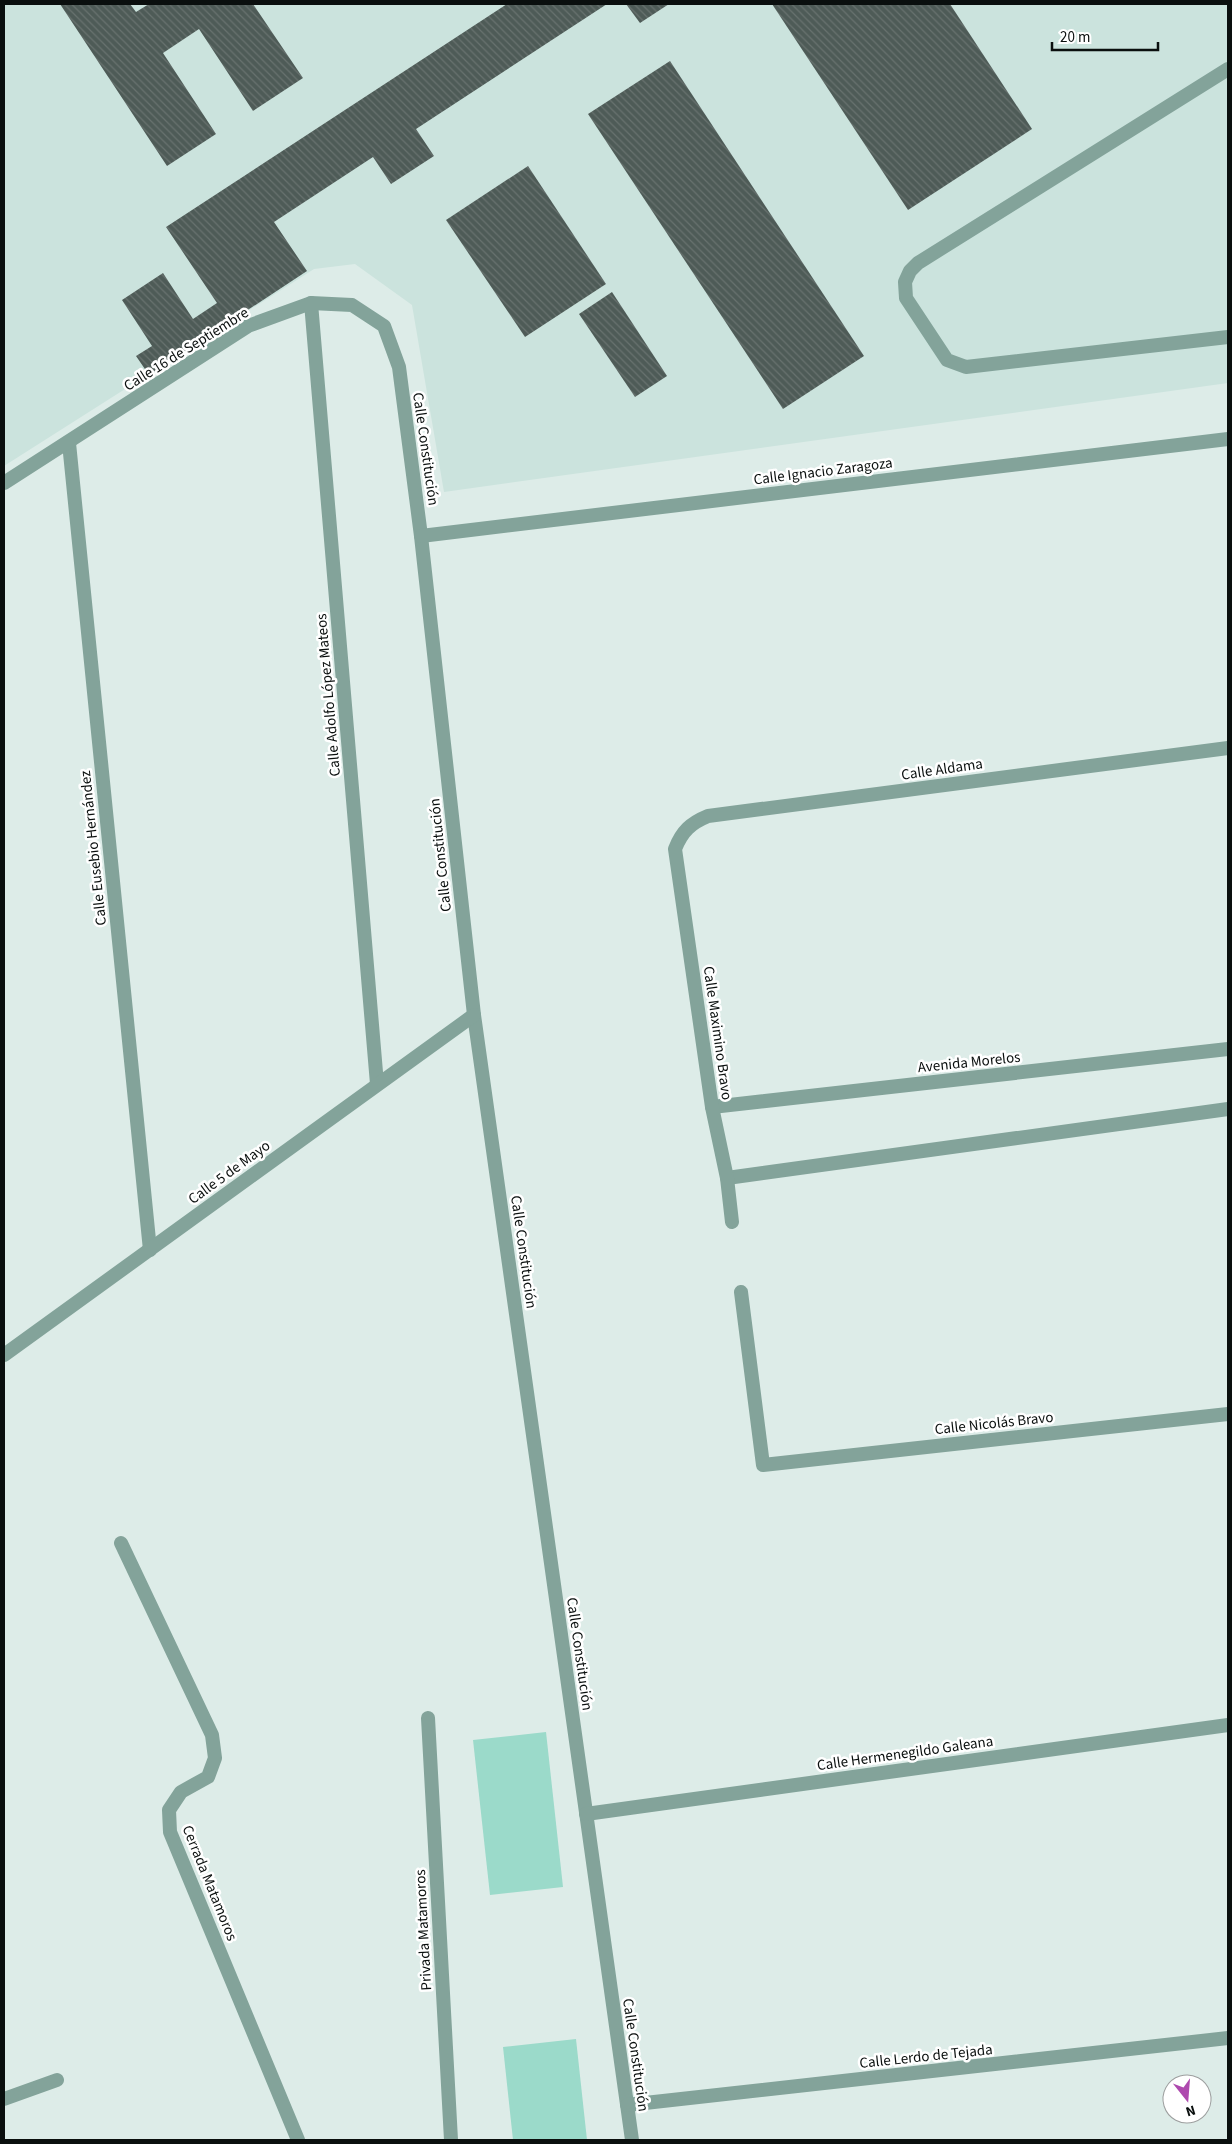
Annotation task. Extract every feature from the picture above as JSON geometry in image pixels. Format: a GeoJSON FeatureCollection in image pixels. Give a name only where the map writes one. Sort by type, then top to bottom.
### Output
{"type":"FeatureCollection","features":[{"type":"Feature","properties":{"kind":"street"},"geometry":{"type":"LineString","coordinates":[[1228,69],[918,264],[910,272],[905,290],[910,306],[947,360],[966,366],[1228,337]]}},
{"type":"Feature","properties":{"kind":"street","name":"Calle 16 de Septiembre"},"geometry":{"type":"LineString","coordinates":[[4,483],[69,443],[248,326],[311,303],[352,305],[384,326],[399,367]]}},
{"type":"Feature","properties":{"kind":"street","name":"Calle Adolfo López Mateos"},"geometry":{"type":"LineString","coordinates":[[311,303],[377,1084]]}},
{"type":"Feature","properties":{"kind":"street","name":"Calle Constitución"},"geometry":{"type":"LineString","coordinates":[[399,367],[421,536],[474,1016],[632,2140]]}},
{"type":"Feature","properties":{"kind":"street","name":"Calle Ignacio Zaragoza"},"geometry":{"type":"LineString","coordinates":[[421,536],[1228,439]]}},
{"type":"Feature","properties":{"kind":"street","name":"Calle Eusebio Hernández"},"geometry":{"type":"LineString","coordinates":[[69,443],[150,1250]]}},
{"type":"Feature","properties":{"kind":"street","name":"Calle Aldama"},"geometry":{"type":"LineString","coordinates":[[675,849],[680,836],[692,822],[708,816],[1228,748]]}},
{"type":"Feature","properties":{"kind":"street","name":"Calle Maximino Bravo"},"geometry":{"type":"LineString","coordinates":[[675,849],[712,1107],[727,1178],[732,1222]]}},
{"type":"Feature","properties":{"kind":"street","name":"Calle 5 de Mayo"},"geometry":{"type":"LineString","coordinates":[[4,1356],[377,1084],[474,1016]]}},
{"type":"Feature","properties":{"kind":"street","name":"Avenida Morelos"},"geometry":{"type":"LineString","coordinates":[[712,1107],[1228,1049]]}},
{"type":"Feature","properties":{"kind":"street"},"geometry":{"type":"LineString","coordinates":[[727,1178],[1228,1109]]}},
{"type":"Feature","properties":{"kind":"street","name":"Calle Nicolás Bravo"},"geometry":{"type":"LineString","coordinates":[[741,1292],[763,1464],[1228,1414]]}},
{"type":"Feature","properties":{"kind":"street","name":"Cerrada Matamoros"},"geometry":{"type":"LineString","coordinates":[[121,1543],[212,1735],[215,1758],[208,1777],[181,1792],[169,1810],[170,1832],[298,2140]]}},
{"type":"Feature","properties":{"kind":"street","name":"Privada Matamoros"},"geometry":{"type":"LineString","coordinates":[[428,1718],[451,2140]]}},
{"type":"Feature","properties":{"kind":"street","name":"Calle Hermenegildo Galeana"},"geometry":{"type":"LineString","coordinates":[[586,1814],[1228,1725]]}},
{"type":"Feature","properties":{"kind":"street","name":"Calle Lerdo de Tejada"},"geometry":{"type":"LineString","coordinates":[[627,2105],[1228,2038]]}},
{"type":"Feature","properties":{"kind":"street"},"geometry":{"type":"LineString","coordinates":[[4,2098],[57,2080]]}},
{"type":"Feature","properties":{"kind":"shaded area"},"geometry":{"type":"Polygon","coordinates":[[[4,4],[1228,4],[1228,383],[444,492],[412,305],[355,264],[314,269],[4,466],[4,4]]]}},
{"type":"Feature","properties":{"kind":"green space"},"geometry":{"type":"Polygon","coordinates":[[[546,1732],[563,1887],[490,1895],[473,1740],[546,1732]]]}},
{"type":"Feature","properties":{"kind":"green space"},"geometry":{"type":"Polygon","coordinates":[[[576,2039],[587,2140],[513,2140],[503,2047],[576,2039]]]}},
{"type":"Feature","properties":{"kind":"building"},"geometry":{"type":"Polygon","coordinates":[[[60,4],[130,4],[136,12],[149,4],[253,4],[303,78],[253,111],[199,29],[163,53],[216,134],[167,166],[60,4]]]}},
{"type":"Feature","properties":{"kind":"building"},"geometry":{"type":"Polygon","coordinates":[[[507,4],[607,4],[416,129],[434,156],[391,184],[373,157],[274,222],[307,271],[149,375],[136,356],[152,346],[122,300],[163,273],[193,319],[217,303],[166,227],[507,4]]]}},
{"type":"Feature","properties":{"kind":"building"},"geometry":{"type":"Polygon","coordinates":[[[626,4],[669,4],[640,23],[626,4]]]}},
{"type":"Feature","properties":{"kind":"building"},"geometry":{"type":"Polygon","coordinates":[[[772,4],[950,4],[1032,129],[908,210],[772,4]]]}},
{"type":"Feature","properties":{"kind":"building"},"geometry":{"type":"Polygon","coordinates":[[[670,61],[864,356],[783,409],[588,114],[670,61]]]}},
{"type":"Feature","properties":{"kind":"building"},"geometry":{"type":"Polygon","coordinates":[[[528,166],[606,284],[525,337],[446,220],[528,166]]]}},
{"type":"Feature","properties":{"kind":"building"},"geometry":{"type":"Polygon","coordinates":[[[612,292],[667,376],[635,397],[579,314],[612,292]]]}}]}
